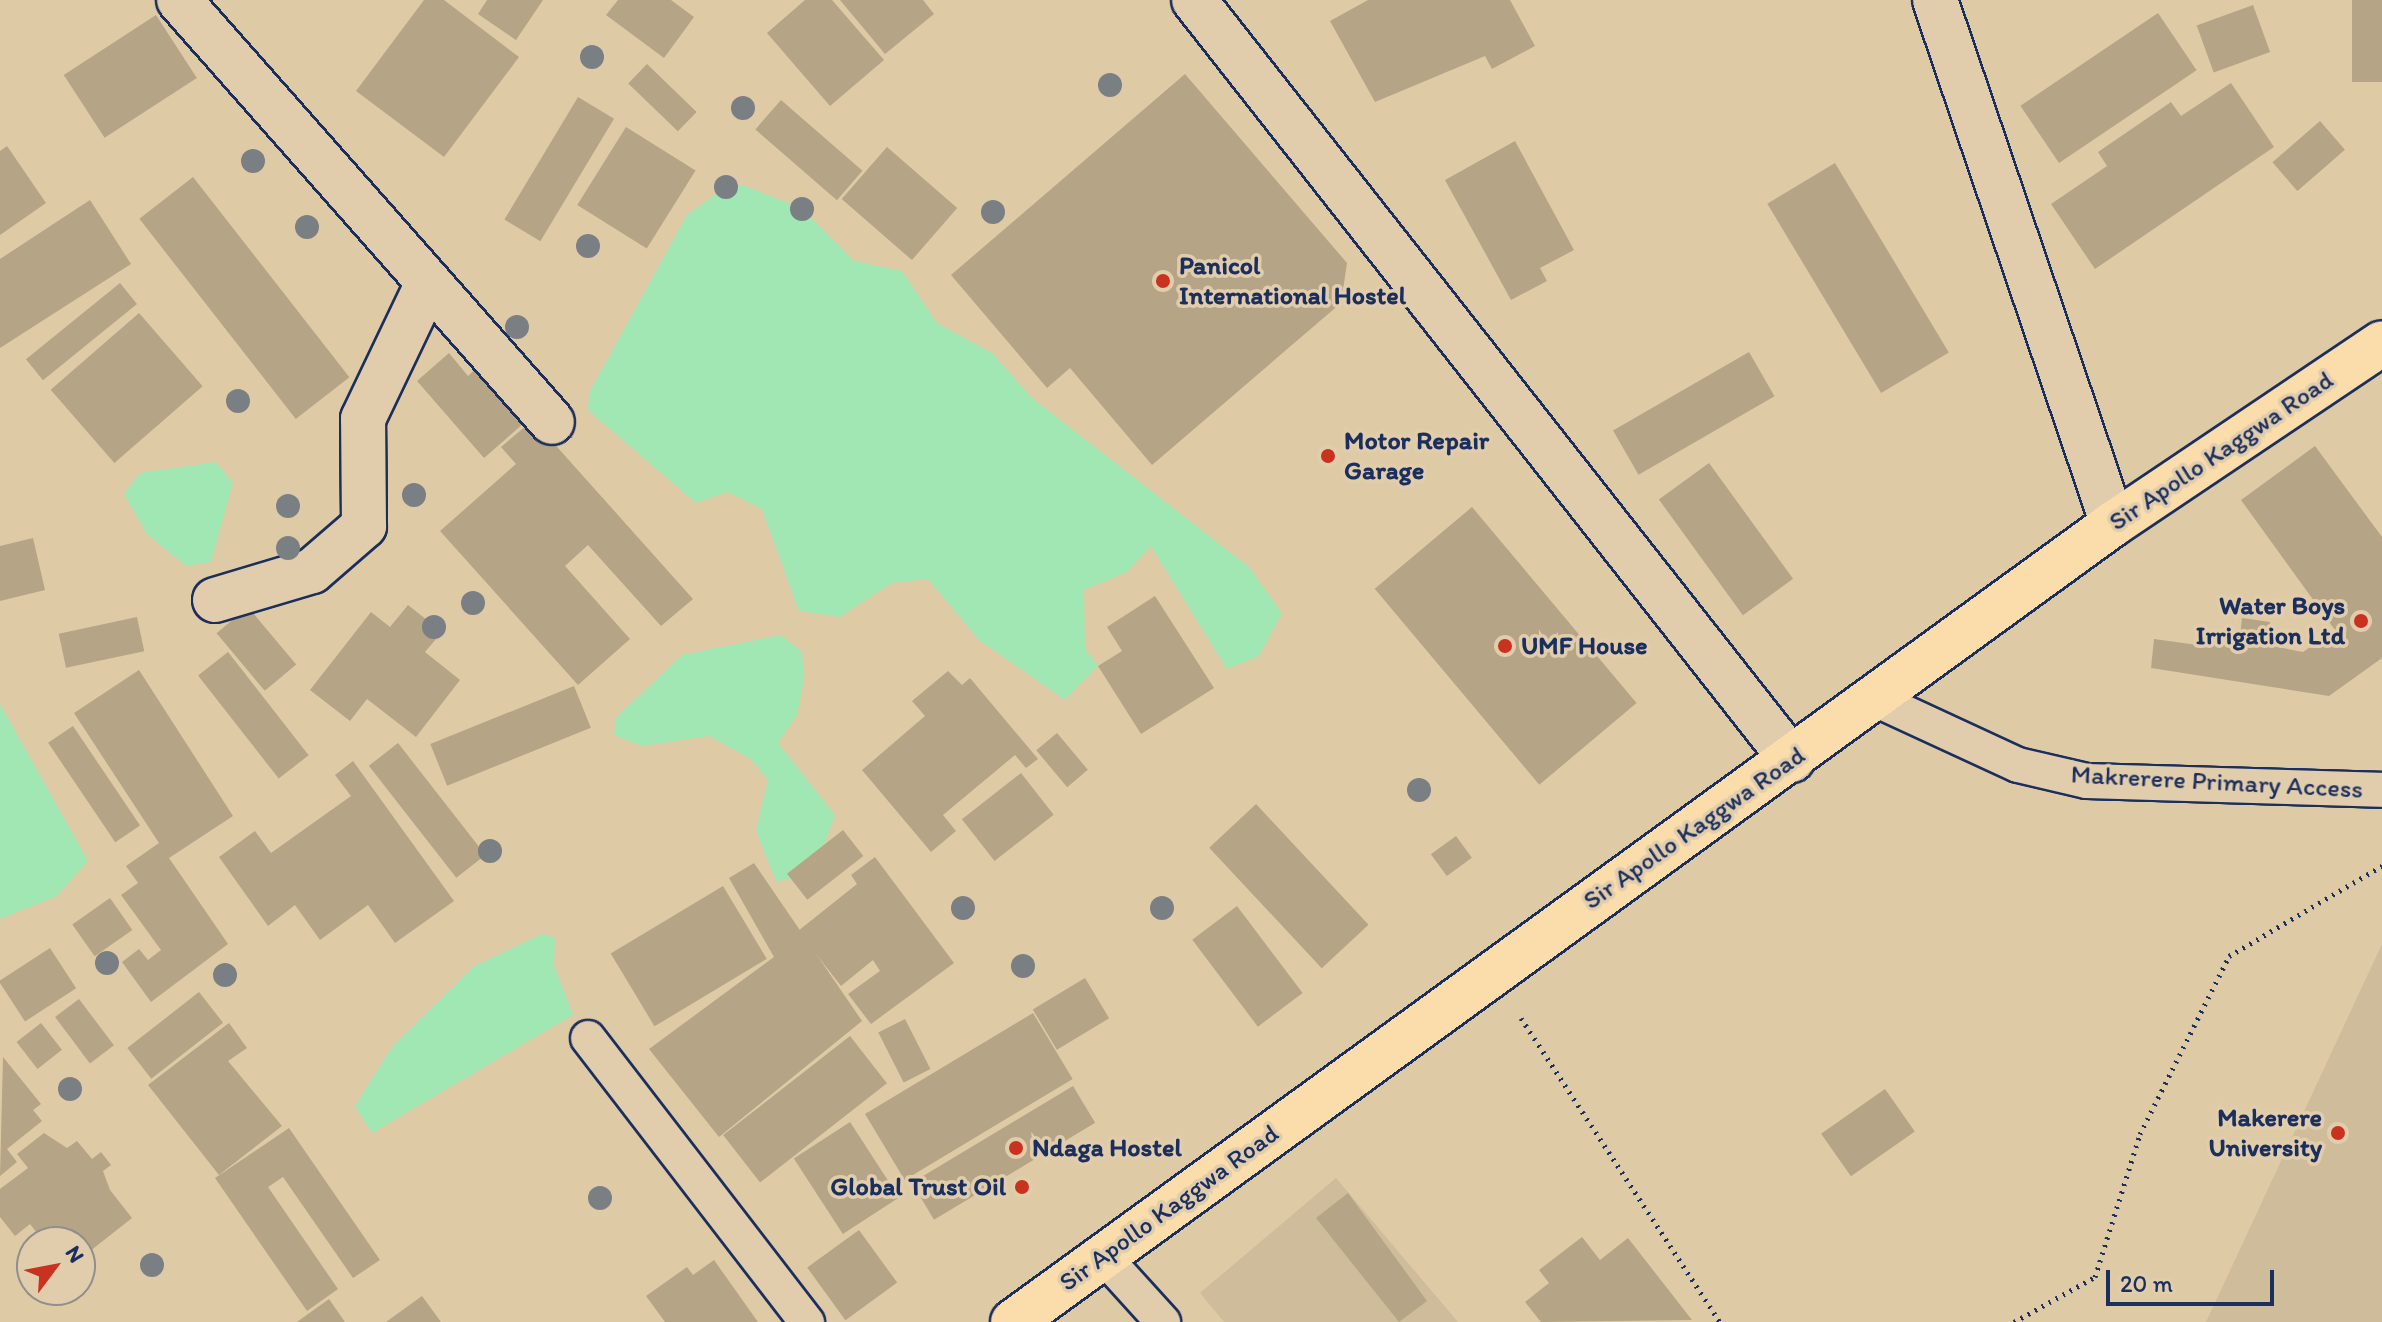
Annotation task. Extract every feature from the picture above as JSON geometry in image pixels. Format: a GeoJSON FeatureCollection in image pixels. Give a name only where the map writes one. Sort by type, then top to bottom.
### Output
{"type":"FeatureCollection","features":[{"type":"Feature","properties":{"kind":"main road","name":"Sir Apollo Kaggwa Road"},"geometry":{"type":"LineString","coordinates":[[1013,1322],[1490,970],[1792,760],[2113,524],[2382,343]]}},
{"type":"Feature","properties":{"kind":"street"},"geometry":{"type":"LineString","coordinates":[[179,0],[552,422]]}},
{"type":"Feature","properties":{"kind":"street"},"geometry":{"type":"LineString","coordinates":[[1194,0],[1792,760]]}},
{"type":"Feature","properties":{"kind":"street"},"geometry":{"type":"LineString","coordinates":[[1935,0],[2113,524]]}},
{"type":"Feature","properties":{"kind":"street"},"geometry":{"type":"LineString","coordinates":[[215,600],[312,571],[364,526],[363,419],[428,283]]}},
{"type":"Feature","properties":{"kind":"lane","name":"Makrerere Primary Access"},"geometry":{"type":"LineString","coordinates":[[1875,699],[2018,765],[2087,781],[2382,790]]}},
{"type":"Feature","properties":{"kind":"lane"},"geometry":{"type":"LineString","coordinates":[[588,1038],[807,1322]]}},
{"type":"Feature","properties":{"kind":"lane"},"geometry":{"type":"LineString","coordinates":[[1104,1257],[1163,1322]]}},
{"type":"Feature","properties":{"kind":"path"},"geometry":{"type":"LineString","coordinates":[[2014,1322],[2095,1277],[2140,1134],[2229,956],[2382,866]]}},
{"type":"Feature","properties":{"kind":"path"},"geometry":{"type":"LineString","coordinates":[[1490,970],[1720,1322]]}},
{"type":"Feature","properties":{"kind":"shaded area","name":"Makerere University"},"geometry":{"type":"Polygon","coordinates":[[[2382,944],[2382,1322],[2206,1322],[2382,944]]]}},
{"type":"Feature","properties":{"kind":"shaded area"},"geometry":{"type":"Polygon","coordinates":[[[1336,1178],[1458,1322],[1224,1322],[1200,1293],[1336,1178]]]}},
{"type":"Feature","properties":{"kind":"green space"},"geometry":{"type":"Polygon","coordinates":[[[743,185],[802,209],[854,261],[902,271],[937,323],[992,353],[1032,398],[1249,567],[1282,613],[1259,656],[1227,669],[1151,546],[1127,572],[1084,590],[1085,649],[1098,666],[1065,700],[979,640],[928,579],[892,583],[840,617],[799,611],[762,509],[728,492],[696,503],[588,410],[589,393],[687,215],[726,187],[743,185]]]}},
{"type":"Feature","properties":{"kind":"green space"},"geometry":{"type":"Polygon","coordinates":[[[216,462],[233,483],[211,562],[186,566],[147,534],[124,494],[140,473],[216,462]]]}},
{"type":"Feature","properties":{"kind":"green space"},"geometry":{"type":"Polygon","coordinates":[[[781,635],[802,652],[804,679],[797,715],[778,743],[835,815],[812,878],[776,881],[756,831],[768,780],[751,759],[709,736],[642,746],[614,735],[616,718],[682,655],[781,635]]]}},
{"type":"Feature","properties":{"kind":"green space"},"geometry":{"type":"Polygon","coordinates":[[[0,704],[88,861],[57,896],[0,919],[0,704]]]}},
{"type":"Feature","properties":{"kind":"green space"},"geometry":{"type":"Polygon","coordinates":[[[542,934],[555,938],[554,965],[573,1015],[372,1133],[355,1106],[392,1047],[473,967],[542,934]]]}},
{"type":"Feature","properties":{"kind":"building"},"geometry":{"type":"Polygon","coordinates":[[[424,0],[444,0],[519,57],[444,157],[356,91],[424,0]]]}},
{"type":"Feature","properties":{"kind":"building"},"geometry":{"type":"Polygon","coordinates":[[[487,0],[543,0],[516,40],[478,14],[487,0]]]}},
{"type":"Feature","properties":{"kind":"building"},"geometry":{"type":"Polygon","coordinates":[[[618,0],[671,0],[694,17],[664,58],[606,15],[618,0]]]}},
{"type":"Feature","properties":{"kind":"building"},"geometry":{"type":"Polygon","coordinates":[[[805,0],[832,0],[884,60],[830,106],[767,33],[805,0]]]}},
{"type":"Feature","properties":{"kind":"building"},"geometry":{"type":"Polygon","coordinates":[[[840,0],[923,0],[934,14],[885,54],[840,0]]]}},
{"type":"Feature","properties":{"kind":"building"},"geometry":{"type":"Polygon","coordinates":[[[1368,0],[1510,0],[1535,46],[1492,69],[1485,56],[1375,102],[1330,21],[1368,0]]]}},
{"type":"Feature","properties":{"kind":"building"},"geometry":{"type":"Polygon","coordinates":[[[2352,0],[2382,0],[2382,82],[2352,82],[2352,0]]]}},
{"type":"Feature","properties":{"kind":"building"},"geometry":{"type":"Polygon","coordinates":[[[2253,5],[2270,52],[2214,73],[2197,26],[2253,5]]]}},
{"type":"Feature","properties":{"kind":"building"},"geometry":{"type":"Polygon","coordinates":[[[2158,13],[2197,70],[2059,163],[2020,106],[2158,13]]]}},
{"type":"Feature","properties":{"kind":"building"},"geometry":{"type":"Polygon","coordinates":[[[156,15],[197,78],[105,138],[64,75],[156,15]]]}},
{"type":"Feature","properties":{"kind":"building"},"geometry":{"type":"Polygon","coordinates":[[[647,64],[697,112],[678,131],[628,83],[647,64]]]}},
{"type":"Feature","properties":{"kind":"building"},"geometry":{"type":"Polygon","coordinates":[[[1185,74],[1347,263],[1341,303],[1152,465],[1070,368],[1047,388],[951,275],[1185,74]]]}},
{"type":"Feature","properties":{"kind":"building"},"geometry":{"type":"Polygon","coordinates":[[[2231,83],[2274,147],[2095,269],[2051,204],[2107,166],[2098,152],[2171,102],[2181,116],[2231,83]]]}},
{"type":"Feature","properties":{"kind":"building"},"geometry":{"type":"Polygon","coordinates":[[[578,97],[614,119],[540,241],[504,220],[578,97]]]}},
{"type":"Feature","properties":{"kind":"building"},"geometry":{"type":"Polygon","coordinates":[[[781,100],[863,171],[837,200],[755,129],[781,100]]]}},
{"type":"Feature","properties":{"kind":"building"},"geometry":{"type":"Polygon","coordinates":[[[2320,121],[2345,150],[2297,191],[2272,162],[2320,121]]]}},
{"type":"Feature","properties":{"kind":"building"},"geometry":{"type":"Polygon","coordinates":[[[626,127],[696,170],[647,248],[577,205],[626,127]]]}},
{"type":"Feature","properties":{"kind":"building"},"geometry":{"type":"Polygon","coordinates":[[[1515,141],[1574,250],[1540,268],[1547,281],[1511,300],[1445,180],[1515,141]]]}},
{"type":"Feature","properties":{"kind":"building"},"geometry":{"type":"Polygon","coordinates":[[[7,146],[46,203],[0,235],[0,151],[7,146]]]}},
{"type":"Feature","properties":{"kind":"building"},"geometry":{"type":"Polygon","coordinates":[[[887,147],[957,208],[912,260],[842,199],[887,147]]]}},
{"type":"Feature","properties":{"kind":"building"},"geometry":{"type":"Polygon","coordinates":[[[1835,163],[1949,352],[1881,393],[1767,204],[1835,163]]]}},
{"type":"Feature","properties":{"kind":"building"},"geometry":{"type":"Polygon","coordinates":[[[193,177],[349,377],[296,419],[139,219],[193,177]]]}},
{"type":"Feature","properties":{"kind":"building"},"geometry":{"type":"Polygon","coordinates":[[[90,200],[131,264],[0,348],[0,259],[90,200]]]}},
{"type":"Feature","properties":{"kind":"building"},"geometry":{"type":"Polygon","coordinates":[[[120,283],[137,304],[43,380],[26,359],[120,283]]]}},
{"type":"Feature","properties":{"kind":"building"},"geometry":{"type":"Polygon","coordinates":[[[139,313],[203,386],[114,463],[51,390],[139,313]]]}},
{"type":"Feature","properties":{"kind":"building"},"geometry":{"type":"Polygon","coordinates":[[[1749,352],[1774,396],[1639,475],[1613,430],[1749,352]]]}},
{"type":"Feature","properties":{"kind":"building"},"geometry":{"type":"Polygon","coordinates":[[[449,353],[468,376],[485,360],[532,416],[484,458],[417,381],[449,353]]]}},
{"type":"Feature","properties":{"kind":"building"},"geometry":{"type":"Polygon","coordinates":[[[533,420],[693,599],[661,626],[588,545],[565,566],[630,639],[578,685],[440,531],[516,464],[501,447],[533,420]]]}},
{"type":"Feature","properties":{"kind":"building"},"geometry":{"type":"Polygon","coordinates":[[[2315,446],[2382,537],[2382,658],[2329,696],[2151,668],[2154,639],[2205,646],[2207,631],[2240,636],[2242,618],[2270,622],[2267,645],[2303,652],[2335,630],[2241,500],[2315,446]]]}},
{"type":"Feature","properties":{"kind":"building"},"geometry":{"type":"Polygon","coordinates":[[[1709,463],[1793,579],[1743,615],[1659,499],[1709,463]]]}},
{"type":"Feature","properties":{"kind":"building","name":"UMF House"},"geometry":{"type":"Polygon","coordinates":[[[1472,507],[1637,703],[1539,785],[1375,589],[1472,507]]]}},
{"type":"Feature","properties":{"kind":"building"},"geometry":{"type":"Polygon","coordinates":[[[33,538],[45,590],[0,601],[0,546],[33,538]]]}},
{"type":"Feature","properties":{"kind":"building"},"geometry":{"type":"Polygon","coordinates":[[[1155,596],[1214,688],[1141,734],[1098,666],[1122,651],[1107,627],[1155,596]]]}},
{"type":"Feature","properties":{"kind":"building"},"geometry":{"type":"Polygon","coordinates":[[[408,605],[442,632],[425,652],[460,680],[416,737],[367,699],[350,721],[310,690],[371,612],[390,627],[408,605]]]}},
{"type":"Feature","properties":{"kind":"building"},"geometry":{"type":"Polygon","coordinates":[[[248,607],[296,664],[265,691],[217,633],[248,607]]]}},
{"type":"Feature","properties":{"kind":"building"},"geometry":{"type":"Polygon","coordinates":[[[137,617],[144,651],[66,668],[59,634],[137,617]]]}},
{"type":"Feature","properties":{"kind":"building"},"geometry":{"type":"Polygon","coordinates":[[[228,652],[309,755],[279,779],[198,675],[228,652]]]}},
{"type":"Feature","properties":{"kind":"building"},"geometry":{"type":"Polygon","coordinates":[[[139,670],[233,816],[169,858],[228,944],[151,1002],[122,962],[139,949],[148,960],[161,950],[121,895],[138,883],[126,866],[159,843],[74,713],[139,670]]]}},
{"type":"Feature","properties":{"kind":"building"},"geometry":{"type":"Polygon","coordinates":[[[948,671],[962,685],[970,678],[1038,759],[1026,768],[1015,755],[943,815],[956,831],[931,852],[862,770],[925,716],[912,701],[948,671]]]}},
{"type":"Feature","properties":{"kind":"building"},"geometry":{"type":"Polygon","coordinates":[[[574,686],[591,728],[447,786],[430,744],[574,686]]]}},
{"type":"Feature","properties":{"kind":"building"},"geometry":{"type":"Polygon","coordinates":[[[73,726],[140,825],[115,842],[48,743],[73,726]]]}},
{"type":"Feature","properties":{"kind":"building"},"geometry":{"type":"Polygon","coordinates":[[[1057,733],[1088,770],[1067,787],[1036,750],[1057,733]]]}},
{"type":"Feature","properties":{"kind":"building"},"geometry":{"type":"Polygon","coordinates":[[[398,743],[485,855],[456,878],[369,766],[398,743]]]}},
{"type":"Feature","properties":{"kind":"building"},"geometry":{"type":"Polygon","coordinates":[[[353,761],[454,901],[395,943],[368,905],[320,940],[295,905],[268,926],[219,857],[255,831],[271,853],[351,796],[335,775],[353,761]]]}},
{"type":"Feature","properties":{"kind":"building"},"geometry":{"type":"Polygon","coordinates":[[[1021,773],[1054,815],[995,861],[962,819],[1021,773]]]}},
{"type":"Feature","properties":{"kind":"building"},"geometry":{"type":"Polygon","coordinates":[[[1256,804],[1369,925],[1322,968],[1209,848],[1256,804]]]}},
{"type":"Feature","properties":{"kind":"building"},"geometry":{"type":"Polygon","coordinates":[[[843,830],[863,856],[807,900],[787,874],[843,830]]]}},
{"type":"Feature","properties":{"kind":"building"},"geometry":{"type":"Polygon","coordinates":[[[1456,836],[1472,858],[1447,876],[1431,854],[1456,836]]]}},
{"type":"Feature","properties":{"kind":"building"},"geometry":{"type":"Polygon","coordinates":[[[875,857],[954,963],[871,1024],[848,994],[880,971],[873,960],[841,986],[798,931],[857,884],[851,875],[875,857]]]}},
{"type":"Feature","properties":{"kind":"building"},"geometry":{"type":"Polygon","coordinates":[[[754,863],[862,1021],[719,1137],[649,1049],[774,957],[729,878],[754,863]]]}},
{"type":"Feature","properties":{"kind":"building"},"geometry":{"type":"Polygon","coordinates":[[[723,886],[767,959],[654,1026],[611,953],[723,886]]]}},
{"type":"Feature","properties":{"kind":"building"},"geometry":{"type":"Polygon","coordinates":[[[110,898],[132,930],[95,956],[72,924],[110,898]]]}},
{"type":"Feature","properties":{"kind":"building"},"geometry":{"type":"Polygon","coordinates":[[[1237,906],[1303,993],[1258,1027],[1192,940],[1237,906]]]}},
{"type":"Feature","properties":{"kind":"building"},"geometry":{"type":"Polygon","coordinates":[[[50,948],[76,988],[25,1021],[0,980],[50,948]]]}},
{"type":"Feature","properties":{"kind":"building"},"geometry":{"type":"Polygon","coordinates":[[[1085,978],[1109,1018],[1057,1050],[1033,1009],[1085,978]]]}},
{"type":"Feature","properties":{"kind":"building"},"geometry":{"type":"Polygon","coordinates":[[[199,992],[223,1023],[151,1079],[127,1048],[199,992]]]}},
{"type":"Feature","properties":{"kind":"building"},"geometry":{"type":"Polygon","coordinates":[[[79,999],[114,1045],[90,1063],[55,1017],[79,999]]]}},
{"type":"Feature","properties":{"kind":"building"},"geometry":{"type":"Polygon","coordinates":[[[1033,1013],[1073,1079],[905,1180],[865,1114],[1033,1013]]]}},
{"type":"Feature","properties":{"kind":"building"},"geometry":{"type":"Polygon","coordinates":[[[905,1019],[930,1069],[904,1083],[878,1033],[905,1019]]]}},
{"type":"Feature","properties":{"kind":"building"},"geometry":{"type":"Polygon","coordinates":[[[41,1023],[62,1050],[38,1069],[17,1042],[41,1023]]]}},
{"type":"Feature","properties":{"kind":"building"},"geometry":{"type":"Polygon","coordinates":[[[229,1023],[247,1048],[228,1061],[282,1126],[219,1175],[148,1085],[229,1023]]]}},
{"type":"Feature","properties":{"kind":"building"},"geometry":{"type":"Polygon","coordinates":[[[850,1036],[887,1083],[760,1182],[723,1135],[850,1036]]]}},
{"type":"Feature","properties":{"kind":"building"},"geometry":{"type":"Polygon","coordinates":[[[3,1057],[41,1104],[33,1110],[42,1121],[7,1149],[17,1162],[0,1176],[3,1057]]]}},
{"type":"Feature","properties":{"kind":"building"},"geometry":{"type":"Polygon","coordinates":[[[1073,1086],[1095,1123],[934,1220],[912,1183],[1073,1086]]]}},
{"type":"Feature","properties":{"kind":"building"},"geometry":{"type":"Polygon","coordinates":[[[1885,1089],[1915,1132],[1851,1176],[1821,1134],[1885,1089]]]}},
{"type":"Feature","properties":{"kind":"building"},"geometry":{"type":"Polygon","coordinates":[[[850,1122],[899,1197],[843,1234],[794,1158],[850,1122]]]}},
{"type":"Feature","properties":{"kind":"building"},"geometry":{"type":"Polygon","coordinates":[[[289,1128],[380,1260],[353,1278],[283,1177],[268,1187],[338,1289],[307,1311],[215,1178],[289,1128]]]}},
{"type":"Feature","properties":{"kind":"building"},"geometry":{"type":"Polygon","coordinates":[[[44,1133],[67,1148],[77,1141],[92,1159],[101,1152],[111,1165],[103,1171],[110,1190],[132,1218],[96,1246],[96,1226],[30,1224],[16,1226],[15,1236],[0,1217],[0,1189],[28,1168],[17,1154],[44,1133]]]}},
{"type":"Feature","properties":{"kind":"building"},"geometry":{"type":"Polygon","coordinates":[[[1348,1193],[1427,1301],[1399,1322],[1316,1218],[1348,1193]]]}},
{"type":"Feature","properties":{"kind":"building"},"geometry":{"type":"Polygon","coordinates":[[[859,1230],[897,1283],[845,1320],[807,1268],[859,1230]]]}},
{"type":"Feature","properties":{"kind":"building"},"geometry":{"type":"Polygon","coordinates":[[[1582,1237],[1600,1260],[1628,1238],[1692,1320],[1541,1322],[1525,1302],[1549,1283],[1539,1270],[1582,1237]]]}},
{"type":"Feature","properties":{"kind":"building"},"geometry":{"type":"Polygon","coordinates":[[[714,1260],[758,1322],[665,1322],[646,1296],[687,1267],[693,1275],[714,1260]]]}},
{"type":"Feature","properties":{"kind":"building"},"geometry":{"type":"Polygon","coordinates":[[[422,1296],[441,1322],[386,1322],[422,1296]]]}},
{"type":"Feature","properties":{"kind":"building"},"geometry":{"type":"Polygon","coordinates":[[[329,1299],[345,1322],[297,1322],[329,1299]]]}},
{"type":"Feature","properties":{"kind":"place","name":"Panicol International Hostel"},"geometry":{"type":"Point","coordinates":[1163,281]}},
{"type":"Feature","properties":{"kind":"place","name":"Motor Repair Garage"},"geometry":{"type":"Point","coordinates":[1328,456]}},
{"type":"Feature","properties":{"kind":"place","name":"Water Boys Irrigation Ltd"},"geometry":{"type":"Point","coordinates":[2361,621]}},
{"type":"Feature","properties":{"kind":"place","name":"UMF House"},"geometry":{"type":"Point","coordinates":[1505,646]}},
{"type":"Feature","properties":{"kind":"place","name":"Makerere University"},"geometry":{"type":"Point","coordinates":[2338,1133]}},
{"type":"Feature","properties":{"kind":"place","name":"Ndaga Hostel"},"geometry":{"type":"Point","coordinates":[1016,1148]}},
{"type":"Feature","properties":{"kind":"place","name":"Global Trust Oil"},"geometry":{"type":"Point","coordinates":[1022,1187]}}]}
